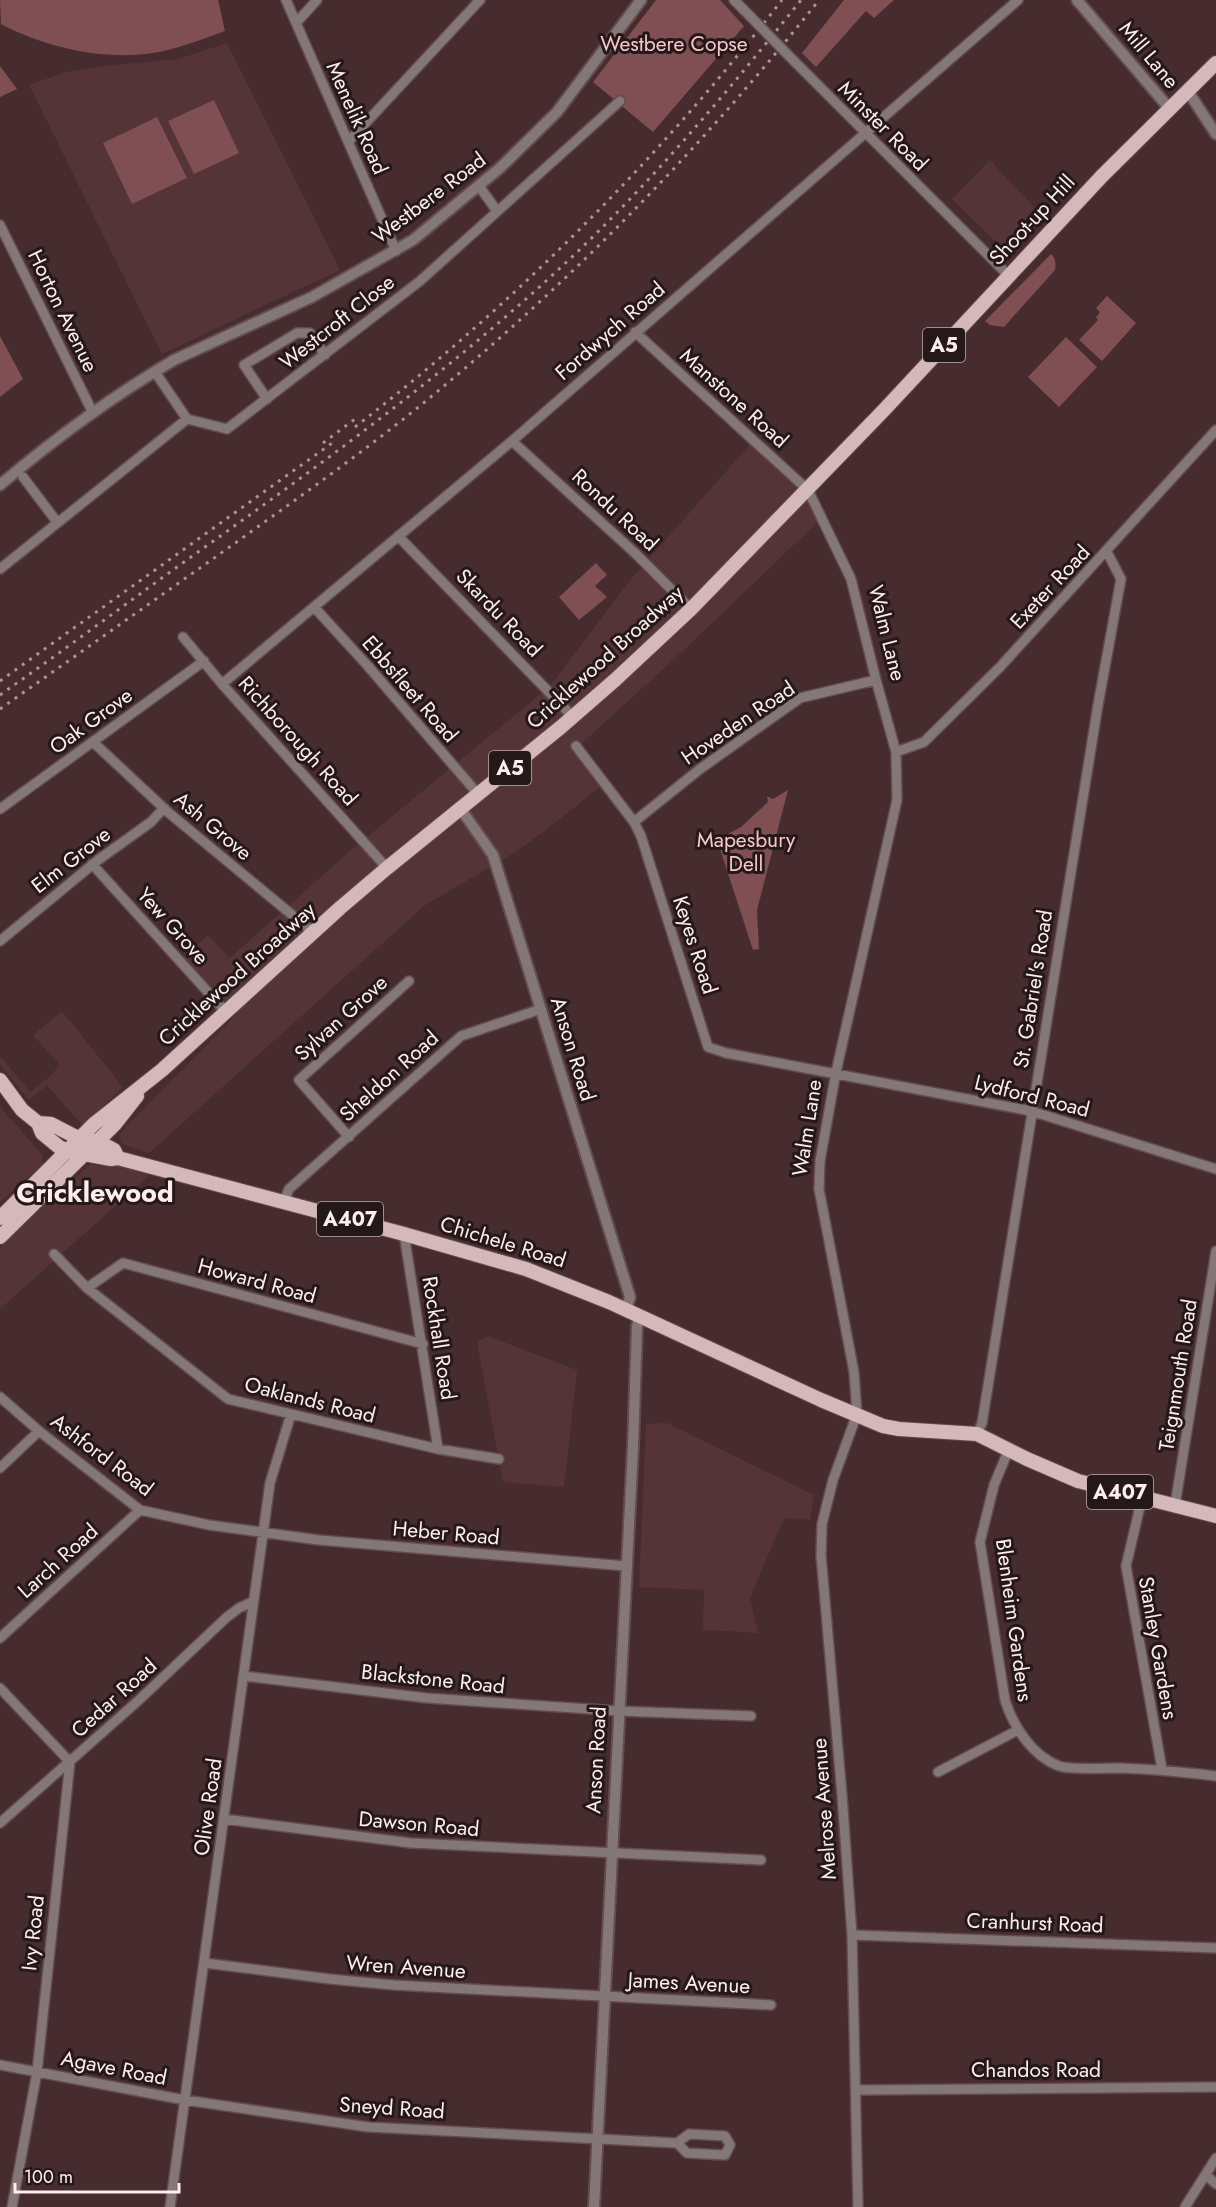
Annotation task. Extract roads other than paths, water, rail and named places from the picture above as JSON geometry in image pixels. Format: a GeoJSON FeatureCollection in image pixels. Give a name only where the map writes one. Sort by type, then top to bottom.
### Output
{"type":"FeatureCollection","features":[{"type":"Feature","properties":{"kind":"main road","name":"Shoot-up Hill"},"geometry":{"type":"LineString","coordinates":[[884,410],[1102,176],[1216,63]]}},
{"type":"Feature","properties":{"kind":"main road","name":"Cricklewood Broadway"},"geometry":{"type":"LineString","coordinates":[[0,1218],[110,1110],[147,1082],[387,868],[573,717],[615,680],[691,609],[884,410]]}},
{"type":"Feature","properties":{"kind":"main road","name":"A407"},"geometry":{"type":"LineString","coordinates":[[0,1080],[22,1110],[38,1123],[42,1133],[59,1147],[68,1151],[85,1153]]}},
{"type":"Feature","properties":{"kind":"main road","name":"Cricklewood Broadway"},"geometry":{"type":"LineString","coordinates":[[0,1238],[115,1124],[147,1082]]}},
{"type":"Feature","properties":{"kind":"main road","name":"A407"},"geometry":{"type":"LineString","coordinates":[[38,1123],[51,1124],[80,1138],[97,1141]]}},
{"type":"Feature","properties":{"kind":"main road","name":"Chichele Road"},"geometry":{"type":"LineString","coordinates":[[97,1141],[114,1150],[118,1158]]}},
{"type":"Feature","properties":{"kind":"main road","name":"Chichele Road"},"geometry":{"type":"LineString","coordinates":[[85,1153],[111,1159],[118,1158],[526,1269],[640,1316],[821,1400],[857,1414]]}},
{"type":"Feature","properties":{"kind":"main road","name":"A407"},"geometry":{"type":"LineString","coordinates":[[857,1414],[883,1426],[899,1430],[977,1434],[1027,1460],[1078,1481],[1216,1516]]}},
{"type":"Feature","properties":{"kind":"street","name":"Menelik Road"},"geometry":{"type":"LineString","coordinates":[[286,0],[396,251]]}},
{"type":"Feature","properties":{"kind":"street"},"geometry":{"type":"LineString","coordinates":[[296,23],[317,0]]}},
{"type":"Feature","properties":{"kind":"street"},"geometry":{"type":"LineString","coordinates":[[348,142],[480,0]]}},
{"type":"Feature","properties":{"kind":"street","name":"Westbere Road"},"geometry":{"type":"LineString","coordinates":[[0,485],[93,413],[174,360],[312,297],[413,240],[501,167],[557,112],[641,0]]}},
{"type":"Feature","properties":{"kind":"street","name":"Minster Road"},"geometry":{"type":"LineString","coordinates":[[734,0],[865,135],[1008,275]]}},
{"type":"Feature","properties":{"kind":"street","name":"Fordwych Road"},"geometry":{"type":"LineString","coordinates":[[222,684],[512,441],[1018,0]]}},
{"type":"Feature","properties":{"kind":"street","name":"Mill Lane"},"geometry":{"type":"LineString","coordinates":[[1077,0],[1169,108]]}},
{"type":"Feature","properties":{"kind":"street"},"geometry":{"type":"LineString","coordinates":[[1187,90],[1216,134]]}},
{"type":"Feature","properties":{"kind":"street","name":"Westcroft Close"},"geometry":{"type":"LineString","coordinates":[[187,419],[227,429],[420,280],[620,101]]}},
{"type":"Feature","properties":{"kind":"street"},"geometry":{"type":"LineString","coordinates":[[478,186],[497,211]]}},
{"type":"Feature","properties":{"kind":"street","name":"Horton Avenue"},"geometry":{"type":"LineString","coordinates":[[0,225],[93,413]]}},
{"type":"Feature","properties":{"kind":"street","name":"Manstone Road"},"geometry":{"type":"LineString","coordinates":[[635,332],[808,490]]}},
{"type":"Feature","properties":{"kind":"street"},"geometry":{"type":"LineString","coordinates":[[267,399],[244,365],[297,333],[310,333],[324,355]]}},
{"type":"Feature","properties":{"kind":"street"},"geometry":{"type":"LineString","coordinates":[[0,569],[187,419],[155,372]]}},
{"type":"Feature","properties":{"kind":"street","name":"Exeter Road"},"geometry":{"type":"LineString","coordinates":[[896,752],[924,742],[1000,667],[1216,430]]}},
{"type":"Feature","properties":{"kind":"street","name":"Rondu Road"},"geometry":{"type":"LineString","coordinates":[[512,441],[635,553],[691,609]]}},
{"type":"Feature","properties":{"kind":"street"},"geometry":{"type":"LineString","coordinates":[[23,477],[57,522]]}},
{"type":"Feature","properties":{"kind":"street","name":"Walm Lane"},"geometry":{"type":"LineString","coordinates":[[808,490],[851,579],[896,752],[897,800],[836,1072],[820,1161],[819,1189],[854,1372],[857,1414]]}},
{"type":"Feature","properties":{"kind":"street","name":"Skardu Road"},"geometry":{"type":"LineString","coordinates":[[398,536],[573,717]]}},
{"type":"Feature","properties":{"kind":"street","name":"St. Gabriel's Road"},"geometry":{"type":"LineString","coordinates":[[977,1434],[981,1423],[1120,579],[1107,552]]}},
{"type":"Feature","properties":{"kind":"street","name":"Ebbsfleet Road"},"geometry":{"type":"LineString","coordinates":[[314,607],[478,794]]}},
{"type":"Feature","properties":{"kind":"street","name":"Richborough Road"},"geometry":{"type":"LineString","coordinates":[[183,637],[222,684],[387,868]]}},
{"type":"Feature","properties":{"kind":"street","name":"Oak Grove"},"geometry":{"type":"LineString","coordinates":[[0,809],[204,661]]}},
{"type":"Feature","properties":{"kind":"street","name":"Hoveden Road"},"geometry":{"type":"LineString","coordinates":[[634,822],[700,769],[800,698],[876,680]]}},
{"type":"Feature","properties":{"kind":"street","name":"Ash Grove"},"geometry":{"type":"LineString","coordinates":[[93,742],[164,808],[314,933]]}},
{"type":"Feature","properties":{"kind":"street","name":"Keyes Road"},"geometry":{"type":"LineString","coordinates":[[576,746],[634,822],[641,836],[708,1047],[726,1053],[836,1072]]}},
{"type":"Feature","properties":{"kind":"street","name":"Elm Grove"},"geometry":{"type":"LineString","coordinates":[[0,941],[93,864],[151,822],[164,808]]}},
{"type":"Feature","properties":{"kind":"street","name":"Anson Road"},"geometry":{"type":"LineString","coordinates":[[460,808],[493,855],[630,1297],[626,1310]]}},
{"type":"Feature","properties":{"kind":"street","name":"Yew Grove"},"geometry":{"type":"LineString","coordinates":[[93,864],[226,1012]]}},
{"type":"Feature","properties":{"kind":"street","name":"Sylvan Grove"},"geometry":{"type":"LineString","coordinates":[[349,1137],[299,1080],[409,981]]}},
{"type":"Feature","properties":{"kind":"street","name":"Sheldon Road"},"geometry":{"type":"LineString","coordinates":[[284,1202],[289,1189],[461,1036],[541,1009]]}},
{"type":"Feature","properties":{"kind":"street","name":"Lydford Road"},"geometry":{"type":"LineString","coordinates":[[836,1072],[1031,1111],[1216,1169]]}},
{"type":"Feature","properties":{"kind":"street","name":"Rockhall Road"},"geometry":{"type":"LineString","coordinates":[[404,1234],[438,1449]]}},
{"type":"Feature","properties":{"kind":"street","name":"Teignmouth Road"},"geometry":{"type":"LineString","coordinates":[[1175,1505],[1216,1251]]}},
{"type":"Feature","properties":{"kind":"street","name":"Oaklands Road"},"geometry":{"type":"LineString","coordinates":[[54,1254],[87,1288],[228,1399],[438,1449],[499,1459]]}},
{"type":"Feature","properties":{"kind":"street","name":"Howard Road"},"geometry":{"type":"LineString","coordinates":[[87,1288],[123,1263],[423,1344]]}},
{"type":"Feature","properties":{"kind":"street","name":"Anson Road"},"geometry":{"type":"LineString","coordinates":[[594,2207],[637,1326],[640,1316]]}},
{"type":"Feature","properties":{"kind":"street","name":"Ashford Road"},"geometry":{"type":"LineString","coordinates":[[0,1397],[39,1431],[141,1510],[209,1525],[263,1532]]}},
{"type":"Feature","properties":{"kind":"street","name":"Olive Road"},"geometry":{"type":"LineString","coordinates":[[170,2207],[270,1483],[291,1414]]}},
{"type":"Feature","properties":{"kind":"street","name":"Melrose Avenue"},"geometry":{"type":"LineString","coordinates":[[857,1414],[830,1491],[822,1524],[821,1555],[852,1935],[858,2207]]}},
{"type":"Feature","properties":{"kind":"street"},"geometry":{"type":"LineString","coordinates":[[0,1468],[39,1431]]}},
{"type":"Feature","properties":{"kind":"street","name":"Blenheim Gardens"},"geometry":{"type":"LineString","coordinates":[[1009,1449],[994,1485],[980,1542],[1005,1700],[1018,1730],[1045,1759],[1061,1767],[1162,1769],[1216,1776]]}},
{"type":"Feature","properties":{"kind":"street","name":"Stanley Gardens"},"geometry":{"type":"LineString","coordinates":[[1142,1498],[1126,1566],[1162,1769]]}},
{"type":"Feature","properties":{"kind":"street","name":"Larch Road"},"geometry":{"type":"LineString","coordinates":[[0,1638],[141,1510]]}},
{"type":"Feature","properties":{"kind":"street","name":"Heber Road"},"geometry":{"type":"LineString","coordinates":[[263,1532],[319,1540],[626,1566]]}},
{"type":"Feature","properties":{"kind":"street","name":"Cedar Road"},"geometry":{"type":"LineString","coordinates":[[0,1823],[139,1700],[226,1617],[252,1602]]}},
{"type":"Feature","properties":{"kind":"street","name":"Blackstone Road"},"geometry":{"type":"LineString","coordinates":[[243,1676],[427,1698],[619,1711],[751,1716]]}},
{"type":"Feature","properties":{"kind":"street"},"geometry":{"type":"LineString","coordinates":[[0,1688],[70,1762]]}},
{"type":"Feature","properties":{"kind":"street"},"geometry":{"type":"LineString","coordinates":[[938,1772],[1018,1730]]}},
{"type":"Feature","properties":{"kind":"street","name":"Ivy Road"},"geometry":{"type":"LineString","coordinates":[[12,2207],[37,2072],[70,1762]]}},
{"type":"Feature","properties":{"kind":"street","name":"Dawson Road"},"geometry":{"type":"LineString","coordinates":[[224,1819],[411,1843],[761,1860]]}},
{"type":"Feature","properties":{"kind":"street","name":"Cranhurst Road"},"geometry":{"type":"LineString","coordinates":[[852,1935],[1216,1948]]}},
{"type":"Feature","properties":{"kind":"street","name":"Wren Avenue"},"geometry":{"type":"LineString","coordinates":[[205,1963],[393,1985],[604,1996]]}},
{"type":"Feature","properties":{"kind":"street","name":"James Avenue"},"geometry":{"type":"LineString","coordinates":[[604,1996],[771,2005]]}},
{"type":"Feature","properties":{"kind":"street","name":"Agave Road"},"geometry":{"type":"LineString","coordinates":[[0,2065],[185,2100]]}},
{"type":"Feature","properties":{"kind":"street","name":"Chandos Road"},"geometry":{"type":"LineString","coordinates":[[857,2090],[1216,2087]]}},
{"type":"Feature","properties":{"kind":"street","name":"Sneyd Road"},"geometry":{"type":"LineString","coordinates":[[185,2100],[368,2127],[677,2142]]}},
{"type":"Feature","properties":{"kind":"street"},"geometry":{"type":"LineString","coordinates":[[690,2134],[701,2134],[725,2136],[730,2145],[725,2155],[687,2152],[677,2142],[690,2134]]}},
{"type":"Feature","properties":{"kind":"street"},"geometry":{"type":"LineString","coordinates":[[1185,2207],[1216,2158]]}},
{"type":"Feature","properties":{"kind":"street"},"geometry":{"type":"LineString","coordinates":[[1206,2175],[1216,2184]]}},
{"type":"Feature","properties":{"kind":"railway"},"geometry":{"type":"LineString","coordinates":[[355,427],[472,330],[582,227],[685,117],[782,0]]}},
{"type":"Feature","properties":{"kind":"railway"},"geometry":{"type":"LineString","coordinates":[[0,695],[328,458],[417,390],[504,318],[581,249],[647,181],[741,74],[801,0]]}},
{"type":"Feature","properties":{"kind":"railway"},"geometry":{"type":"LineString","coordinates":[[0,709],[343,465],[421,405],[475,359],[580,263],[680,162],[728,109],[819,0]]}},
{"type":"Feature","properties":{"kind":"railway"},"geometry":{"type":"LineString","coordinates":[[323,443],[359,416]]}},
{"type":"Feature","properties":{"kind":"railway"},"geometry":{"type":"LineString","coordinates":[[0,681],[335,441]]}},
{"type":"Feature","properties":{"kind":"district","name":"Cricklewood"},"geometry":{"type":"Point","coordinates":[95,1193]}},
{"type":"Feature","properties":{"kind":"park label","name":"Westbere Copse"},"geometry":{"type":"Point","coordinates":[674,44]}},
{"type":"Feature","properties":{"kind":"park label","name":"Mapesbury Dell"},"geometry":{"type":"Point","coordinates":[746,852]}}]}
